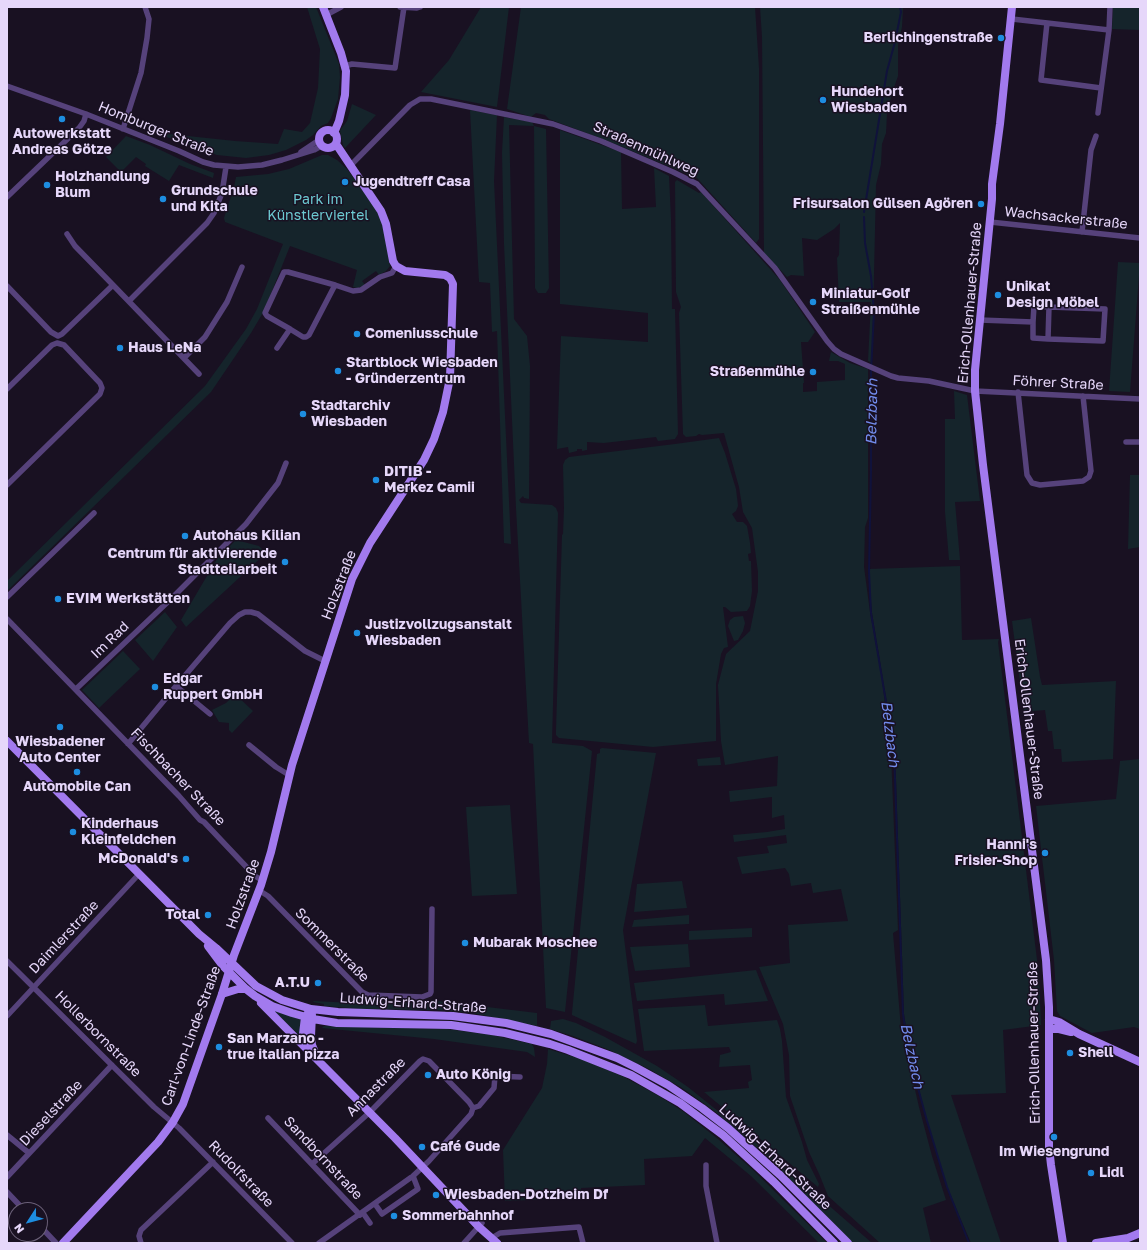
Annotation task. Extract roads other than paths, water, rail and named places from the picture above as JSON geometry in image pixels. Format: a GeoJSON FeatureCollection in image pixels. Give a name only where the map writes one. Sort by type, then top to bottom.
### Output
{"type":"FeatureCollection","features":[{"type":"Feature","properties":{"kind":"street"},"geometry":{"type":"LineString","coordinates":[[123,128],[139,81],[142,66],[149,19],[145,7]]}},
{"type":"Feature","properties":{"kind":"street"},"geometry":{"type":"LineString","coordinates":[[331,132],[339,121],[343,104],[346,87],[345,66],[324,11],[341,7]]}},
{"type":"Feature","properties":{"kind":"street"},"geometry":{"type":"LineString","coordinates":[[400,7],[420,7]]}},
{"type":"Feature","properties":{"kind":"street"},"geometry":{"type":"LineString","coordinates":[[345,66],[352,64],[395,68],[404,7]]}},
{"type":"Feature","properties":{"kind":"street"},"geometry":{"type":"LineString","coordinates":[[1098,113],[1110,7]]}},
{"type":"Feature","properties":{"kind":"street"},"geometry":{"type":"LineString","coordinates":[[1013,11],[1047,23],[1108,30]]}},
{"type":"Feature","properties":{"kind":"street","name":"Erich-Ollenhauer-Straße"},"geometry":{"type":"LineString","coordinates":[[1013,11],[994,176],[996,184],[992,199],[974,370],[983,465],[1046,960],[1049,1019],[1049,1147],[1064,1243]]}},
{"type":"Feature","properties":{"kind":"street"},"geometry":{"type":"LineString","coordinates":[[1047,23],[1041,80],[1101,88]]}},
{"type":"Feature","properties":{"kind":"street","name":"Homburger Straße"},"geometry":{"type":"LineString","coordinates":[[7,86],[123,128],[202,162],[226,167],[262,165],[282,160],[299,154],[320,143]]}},
{"type":"Feature","properties":{"kind":"street","name":"Straßenmühlweg"},"geometry":{"type":"LineString","coordinates":[[350,166],[414,102],[420,99],[431,99],[553,124],[601,141],[691,180],[702,188],[774,268],[834,349],[840,354],[898,378],[929,380],[975,391]]}},
{"type":"Feature","properties":{"kind":"street"},"geometry":{"type":"LineString","coordinates":[[7,197],[79,128],[84,121],[86,114]]}},
{"type":"Feature","properties":{"kind":"street"},"geometry":{"type":"LineString","coordinates":[[322,132],[331,132],[337,138],[333,146],[325,148],[320,143],[322,132]]}},
{"type":"Feature","properties":{"kind":"street"},"geometry":{"type":"LineString","coordinates":[[1082,232],[1091,150],[1096,136]]}},
{"type":"Feature","properties":{"kind":"street"},"geometry":{"type":"LineString","coordinates":[[333,146],[350,166],[381,211],[386,224],[394,270],[380,277],[361,290],[353,290],[335,285],[288,272],[284,272],[265,313],[267,316],[303,337],[308,336],[335,285]]}},
{"type":"Feature","properties":{"kind":"street"},"geometry":{"type":"LineString","coordinates":[[129,300],[207,223],[217,208],[222,194],[226,167]]}},
{"type":"Feature","properties":{"kind":"street","name":"Wachsackerstraße"},"geometry":{"type":"LineString","coordinates":[[990,222],[1140,238]]}},
{"type":"Feature","properties":{"kind":"street"},"geometry":{"type":"LineString","coordinates":[[67,234],[75,246],[129,300],[199,374]]}},
{"type":"Feature","properties":{"kind":"street"},"geometry":{"type":"LineString","coordinates":[[184,358],[205,337],[227,302],[242,267]]}},
{"type":"Feature","properties":{"kind":"street","name":"Holzstraße"},"geometry":{"type":"LineString","coordinates":[[231,962],[260,891],[289,775],[325,661],[358,567],[370,543],[429,450],[441,419],[448,390],[451,367],[453,284],[450,278],[444,275],[394,270]]}},
{"type":"Feature","properties":{"kind":"street"},"geometry":{"type":"LineString","coordinates":[[7,286],[52,332],[58,336],[61,335],[113,285]]}},
{"type":"Feature","properties":{"kind":"street"},"geometry":{"type":"LineString","coordinates":[[1034,306],[1104,309],[1103,341],[1033,338],[1033,322],[1034,306]]}},
{"type":"Feature","properties":{"kind":"street"},"geometry":{"type":"LineString","coordinates":[[1048,339],[1050,307]]}},
{"type":"Feature","properties":{"kind":"street"},"geometry":{"type":"LineString","coordinates":[[980,320],[1033,322]]}},
{"type":"Feature","properties":{"kind":"street"},"geometry":{"type":"LineString","coordinates":[[277,348],[290,329]]}},
{"type":"Feature","properties":{"kind":"street"},"geometry":{"type":"LineString","coordinates":[[7,389],[52,345],[57,343],[64,346],[88,370],[101,385],[102,390],[100,394],[7,485]]}},
{"type":"Feature","properties":{"kind":"street","name":"Föhrer Straße"},"geometry":{"type":"LineString","coordinates":[[975,391],[1140,399]]}},
{"type":"Feature","properties":{"kind":"street"},"geometry":{"type":"LineString","coordinates":[[1018,392],[1027,476],[1032,483],[1040,485],[1083,481],[1089,478],[1091,471],[1083,396]]}},
{"type":"Feature","properties":{"kind":"street"},"geometry":{"type":"LineString","coordinates":[[1126,442],[1140,442]]}},
{"type":"Feature","properties":{"kind":"street","name":"Im Rad"},"geometry":{"type":"LineString","coordinates":[[76,689],[176,594],[246,524],[278,483],[286,462]]}},
{"type":"Feature","properties":{"kind":"street"},"geometry":{"type":"LineString","coordinates":[[7,597],[94,513]]}},
{"type":"Feature","properties":{"kind":"street"},"geometry":{"type":"LineString","coordinates":[[128,744],[230,623],[239,615],[246,612],[257,614],[305,651],[325,661]]}},
{"type":"Feature","properties":{"kind":"street"},"geometry":{"type":"LineString","coordinates":[[7,618],[76,689]]}},
{"type":"Feature","properties":{"kind":"street"},"geometry":{"type":"LineString","coordinates":[[176,686],[210,714]]}},
{"type":"Feature","properties":{"kind":"street","name":"Fischbacher Straße"},"geometry":{"type":"LineString","coordinates":[[76,689],[255,876],[263,880]]}},
{"type":"Feature","properties":{"kind":"street"},"geometry":{"type":"LineString","coordinates":[[7,741],[199,934]]}},
{"type":"Feature","properties":{"kind":"street"},"geometry":{"type":"LineString","coordinates":[[249,745],[276,767],[289,775]]}},
{"type":"Feature","properties":{"kind":"street","name":"Daimlerstraße"},"geometry":{"type":"LineString","coordinates":[[7,1016],[139,874]]}},
{"type":"Feature","properties":{"kind":"street","name":"Sommerstraße"},"geometry":{"type":"LineString","coordinates":[[260,891],[268,896],[362,992],[368,995],[422,997],[430,994],[432,909]]}},
{"type":"Feature","properties":{"kind":"street","name":"Ludwig-Erhard-Straße"},"geometry":{"type":"LineString","coordinates":[[199,934],[256,986],[296,1005],[338,1012],[453,1016],[514,1025],[551,1034],[616,1058],[635,1067],[668,1085],[728,1128],[780,1175],[848,1243]]}},
{"type":"Feature","properties":{"kind":"street","name":"Ludwig-Erhard-Straße"},"geometry":{"type":"LineString","coordinates":[[199,934],[229,971],[246,989],[272,1006],[309,1018],[337,1023],[444,1025],[478,1028],[550,1044],[631,1075],[664,1093],[697,1115],[722,1135],[768,1177],[834,1243]]}},
{"type":"Feature","properties":{"kind":"street","name":"Hollerbornstraße"},"geometry":{"type":"LineString","coordinates":[[7,961],[154,1107],[173,1122]]}},
{"type":"Feature","properties":{"kind":"street","name":"Carl-von-Linde-Straße"},"geometry":{"type":"LineString","coordinates":[[64,1243],[150,1151],[173,1122],[187,1095],[222,994],[231,962]]}},
{"type":"Feature","properties":{"kind":"street"},"geometry":{"type":"LineString","coordinates":[[222,994],[246,989]]}},
{"type":"Feature","properties":{"kind":"street"},"geometry":{"type":"LineString","coordinates":[[255,996],[405,1148],[417,1156],[424,1166],[481,1225],[502,1243]]}},
{"type":"Feature","properties":{"kind":"street"},"geometry":{"type":"LineString","coordinates":[[308,1050],[303,1034],[311,1008]]}},
{"type":"Feature","properties":{"kind":"street"},"geometry":{"type":"LineString","coordinates":[[309,1018],[312,1041],[319,1061]]}},
{"type":"Feature","properties":{"kind":"street"},"geometry":{"type":"LineString","coordinates":[[1049,1019],[1059,1022],[1079,1034],[1140,1062]]}},
{"type":"Feature","properties":{"kind":"street"},"geometry":{"type":"LineString","coordinates":[[1048,1029],[1079,1034]]}},
{"type":"Feature","properties":{"kind":"street","name":"Annastraße"},"geometry":{"type":"LineString","coordinates":[[312,1164],[370,1112],[420,1061],[429,1061],[473,1108]]}},
{"type":"Feature","properties":{"kind":"street","name":"Dieselstraße"},"geometry":{"type":"LineString","coordinates":[[7,1177],[112,1065]]}},
{"type":"Feature","properties":{"kind":"street"},"geometry":{"type":"LineString","coordinates":[[319,1243],[414,1176],[471,1114],[473,1108],[479,1106],[494,1088],[495,1076],[520,1077]]}},
{"type":"Feature","properties":{"kind":"street","name":"Sandbornstraße"},"geometry":{"type":"LineString","coordinates":[[268,1118],[370,1223]]}},
{"type":"Feature","properties":{"kind":"street","name":"Rudolfstraße"},"geometry":{"type":"LineString","coordinates":[[173,1122],[292,1243]]}},
{"type":"Feature","properties":{"kind":"street"},"geometry":{"type":"LineString","coordinates":[[7,1135],[29,1153]]}},
{"type":"Feature","properties":{"kind":"street"},"geometry":{"type":"LineString","coordinates":[[141,1243],[139,1236],[141,1230],[213,1162]]}},
{"type":"Feature","properties":{"kind":"street"},"geometry":{"type":"LineString","coordinates":[[706,1165],[706,1186],[717,1243]]}},
{"type":"Feature","properties":{"kind":"street"},"geometry":{"type":"LineString","coordinates":[[375,1204],[382,1214],[418,1189],[414,1176]]}},
{"type":"Feature","properties":{"kind":"street"},"geometry":{"type":"LineString","coordinates":[[7,1192],[16,1202]]}},
{"type":"Feature","properties":{"kind":"street"},"geometry":{"type":"LineString","coordinates":[[464,1243],[481,1225]]}},
{"type":"Feature","properties":{"kind":"street"},"geometry":{"type":"LineString","coordinates":[[496,1239],[500,1233],[579,1227],[583,1243]]}},
{"type":"Feature","properties":{"kind":"street"},"geometry":{"type":"LineString","coordinates":[[1096,1243],[1122,1239],[1140,1233]]}},
{"type":"Feature","properties":{"kind":"street"},"geometry":{"type":"LineString","coordinates":[[48,1234],[56,1243]]}},
{"type":"Feature","properties":{"kind":"street"},"geometry":{"type":"LineString","coordinates":[[1122,1239],[1130,1243]]}},
{"type":"Feature","properties":{"kind":"waterway","name":"Belzbach"},"geometry":{"type":"LineString","coordinates":[[864,212],[887,71],[901,12],[900,7]]}},
{"type":"Feature","properties":{"kind":"waterway","name":"Belzbach"},"geometry":{"type":"LineString","coordinates":[[864,217],[865,243],[871,276],[874,312],[871,372],[869,572],[871,613],[894,749],[903,1014],[909,1055],[927,1121],[947,1187],[969,1243]]}},
{"type":"Feature","properties":{"kind":"place","name":"Berlichingenstraße"},"geometry":{"type":"Point","coordinates":[1001,38]}},
{"type":"Feature","properties":{"kind":"place","name":"Hundehort Wiesbaden"},"geometry":{"type":"Point","coordinates":[823,100]}},
{"type":"Feature","properties":{"kind":"place","name":"Autowerkstatt Andreas Götze"},"geometry":{"type":"Point","coordinates":[62,119]}},
{"type":"Feature","properties":{"kind":"place","name":"Jugendtreff Casa"},"geometry":{"type":"Point","coordinates":[345,182]}},
{"type":"Feature","properties":{"kind":"place","name":"Holzhandlung Blum"},"geometry":{"type":"Point","coordinates":[47,185]}},
{"type":"Feature","properties":{"kind":"place","name":"Grundschule und Kita"},"geometry":{"type":"Point","coordinates":[163,199]}},
{"type":"Feature","properties":{"kind":"place","name":"Frisursalon Gülsen Agören"},"geometry":{"type":"Point","coordinates":[981,204]}},
{"type":"Feature","properties":{"kind":"place","name":"Unikat Design Möbel"},"geometry":{"type":"Point","coordinates":[998,295]}},
{"type":"Feature","properties":{"kind":"place","name":"Miniatur-Golf Straißenmühle"},"geometry":{"type":"Point","coordinates":[813,302]}},
{"type":"Feature","properties":{"kind":"place","name":"Comeniusschule"},"geometry":{"type":"Point","coordinates":[357,334]}},
{"type":"Feature","properties":{"kind":"place","name":"Haus LeNa"},"geometry":{"type":"Point","coordinates":[120,348]}},
{"type":"Feature","properties":{"kind":"place","name":"Startblock Wiesbaden - Gründerzentrum"},"geometry":{"type":"Point","coordinates":[338,371]}},
{"type":"Feature","properties":{"kind":"place","name":"Straßenmühle"},"geometry":{"type":"Point","coordinates":[813,372]}},
{"type":"Feature","properties":{"kind":"place","name":"Stadtarchiv Wiesbaden"},"geometry":{"type":"Point","coordinates":[303,414]}},
{"type":"Feature","properties":{"kind":"place","name":"DITIB - Merkez Camii"},"geometry":{"type":"Point","coordinates":[376,480]}},
{"type":"Feature","properties":{"kind":"place","name":"Autohaus Kilian"},"geometry":{"type":"Point","coordinates":[185,536]}},
{"type":"Feature","properties":{"kind":"place","name":"Centrum für aktivierende Stadtteilarbeit"},"geometry":{"type":"Point","coordinates":[285,562]}},
{"type":"Feature","properties":{"kind":"place","name":"EVIM Werkstätten"},"geometry":{"type":"Point","coordinates":[58,599]}},
{"type":"Feature","properties":{"kind":"place","name":"Justizvollzugsanstalt Wiesbaden"},"geometry":{"type":"Point","coordinates":[357,633]}},
{"type":"Feature","properties":{"kind":"place","name":"Edgar Ruppert GmbH"},"geometry":{"type":"Point","coordinates":[155,687]}},
{"type":"Feature","properties":{"kind":"place","name":"Wiesbadener Auto Center"},"geometry":{"type":"Point","coordinates":[60,727]}},
{"type":"Feature","properties":{"kind":"place","name":"Automobile Can"},"geometry":{"type":"Point","coordinates":[77,772]}},
{"type":"Feature","properties":{"kind":"place","name":"Kinderhaus Kleinfeldchen"},"geometry":{"type":"Point","coordinates":[73,832]}},
{"type":"Feature","properties":{"kind":"place","name":"Hanni's Frisier-Shop"},"geometry":{"type":"Point","coordinates":[1045,853]}},
{"type":"Feature","properties":{"kind":"place","name":"McDonald's"},"geometry":{"type":"Point","coordinates":[186,859]}},
{"type":"Feature","properties":{"kind":"place","name":"Total"},"geometry":{"type":"Point","coordinates":[208,915]}},
{"type":"Feature","properties":{"kind":"place","name":"Mubarak Moschee"},"geometry":{"type":"Point","coordinates":[465,943]}},
{"type":"Feature","properties":{"kind":"place","name":"A.T.U"},"geometry":{"type":"Point","coordinates":[318,983]}},
{"type":"Feature","properties":{"kind":"place","name":"San Marzano - true italian pizza"},"geometry":{"type":"Point","coordinates":[219,1047]}},
{"type":"Feature","properties":{"kind":"place","name":"Shell"},"geometry":{"type":"Point","coordinates":[1070,1053]}},
{"type":"Feature","properties":{"kind":"place","name":"Auto König"},"geometry":{"type":"Point","coordinates":[428,1075]}},
{"type":"Feature","properties":{"kind":"place","name":"Im Wiesengrund"},"geometry":{"type":"Point","coordinates":[1054,1137]}},
{"type":"Feature","properties":{"kind":"place","name":"Café Gude"},"geometry":{"type":"Point","coordinates":[422,1147]}},
{"type":"Feature","properties":{"kind":"place","name":"Lidl"},"geometry":{"type":"Point","coordinates":[1091,1173]}},
{"type":"Feature","properties":{"kind":"place","name":"Wiesbaden-Dotzheim Df"},"geometry":{"type":"Point","coordinates":[436,1195]}},
{"type":"Feature","properties":{"kind":"place","name":"Sommerbahnhof"},"geometry":{"type":"Point","coordinates":[394,1216]}},
{"type":"Feature","properties":{"kind":"park label","name":"Park im Künstlerviertel"},"geometry":{"type":"Point","coordinates":[318,208]}}]}
